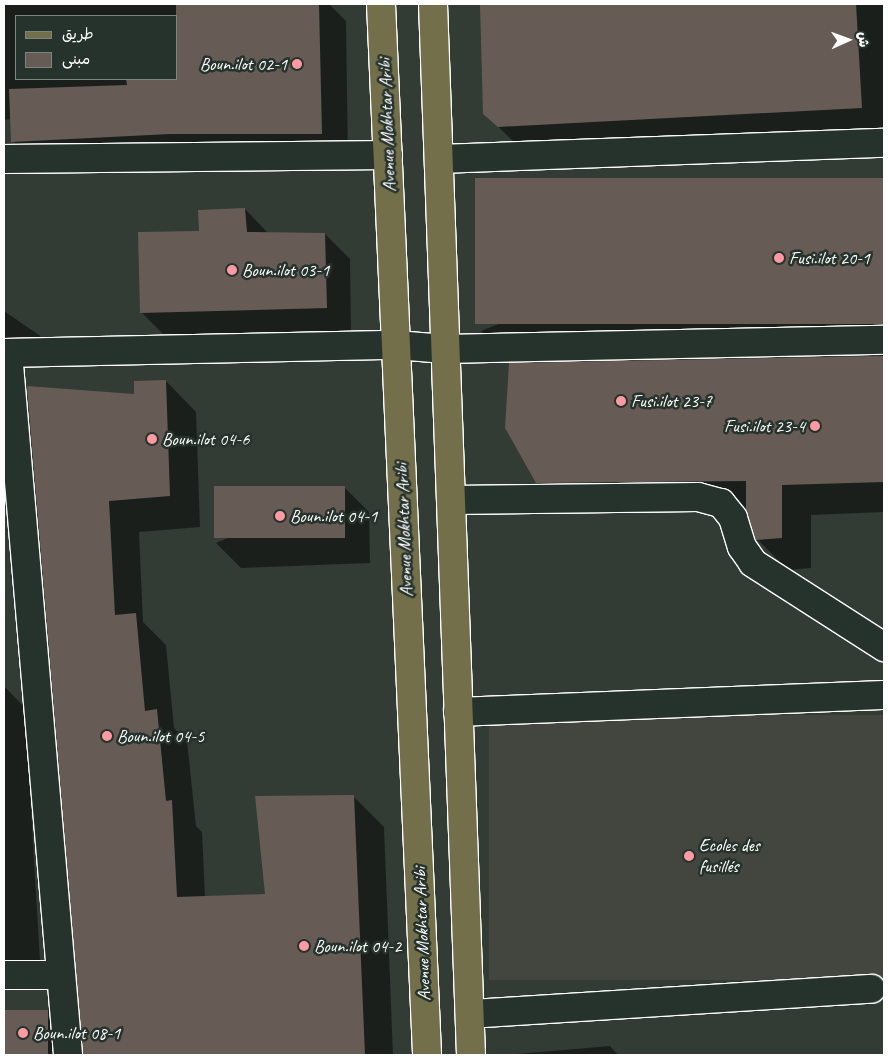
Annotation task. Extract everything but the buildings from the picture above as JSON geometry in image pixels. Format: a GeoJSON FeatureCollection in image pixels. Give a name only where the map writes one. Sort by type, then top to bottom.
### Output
{"type":"FeatureCollection","features":[{"type":"Feature","properties":{"kind":"main road","name":"Avenue Mokhtar Aribi"},"geometry":{"type":"LineString","coordinates":[[381,4],[427,1055]]}},
{"type":"Feature","properties":{"kind":"main road"},"geometry":{"type":"LineString","coordinates":[[433,4],[471,1055]]}},
{"type":"Feature","properties":{"kind":"street"},"geometry":{"type":"LineString","coordinates":[[439,159],[884,142]]}},
{"type":"Feature","properties":{"kind":"street"},"geometry":{"type":"LineString","coordinates":[[4,159],[388,156]]}},
{"type":"Feature","properties":{"kind":"street"},"geometry":{"type":"LineString","coordinates":[[68,1055],[6,353],[396,345],[445,349],[884,340]]}},
{"type":"Feature","properties":{"kind":"street"},"geometry":{"type":"LineString","coordinates":[[451,500],[698,497],[721,504],[733,518],[742,547],[753,562],[884,647]]}},
{"type":"Feature","properties":{"kind":"street"},"geometry":{"type":"LineString","coordinates":[[458,712],[884,695]]}},
{"type":"Feature","properties":{"kind":"street"},"geometry":{"type":"LineString","coordinates":[[4,975],[61,975]]}},
{"type":"Feature","properties":{"kind":"street"},"geometry":{"type":"LineString","coordinates":[[470,1014],[871,989]]}},
{"type":"Feature","properties":{"kind":"shaded area","name":"Ecoles des fusillés"},"geometry":{"type":"Polygon","coordinates":[[[489,715],[884,715],[884,980],[489,980],[489,715]]]}},
{"type":"Feature","properties":{"kind":"place","name":"Boun.ilot 02-1"},"geometry":{"type":"Point","coordinates":[297,64]}},
{"type":"Feature","properties":{"kind":"place","name":"Fusi.ilot 20-1"},"geometry":{"type":"Point","coordinates":[779,258]}},
{"type":"Feature","properties":{"kind":"place","name":"Boun.ilot 03-1"},"geometry":{"type":"Point","coordinates":[232,270]}},
{"type":"Feature","properties":{"kind":"place","name":"Fusi.ilot 23-7"},"geometry":{"type":"Point","coordinates":[621,401]}},
{"type":"Feature","properties":{"kind":"place","name":"Fusi.ilot 23-4"},"geometry":{"type":"Point","coordinates":[815,426]}},
{"type":"Feature","properties":{"kind":"place","name":"Boun.ilot 04-6"},"geometry":{"type":"Point","coordinates":[152,439]}},
{"type":"Feature","properties":{"kind":"place","name":"Boun.ilot 04-1"},"geometry":{"type":"Point","coordinates":[280,516]}},
{"type":"Feature","properties":{"kind":"place","name":"Boun.ilot 04-5"},"geometry":{"type":"Point","coordinates":[107,736]}},
{"type":"Feature","properties":{"kind":"place","name":"Ecoles des fusillés"},"geometry":{"type":"Point","coordinates":[689,856]}},
{"type":"Feature","properties":{"kind":"place","name":"Boun.ilot 04-2"},"geometry":{"type":"Point","coordinates":[304,946]}},
{"type":"Feature","properties":{"kind":"place","name":"Boun.ilot 08-1"},"geometry":{"type":"Point","coordinates":[23,1033]}}]}
